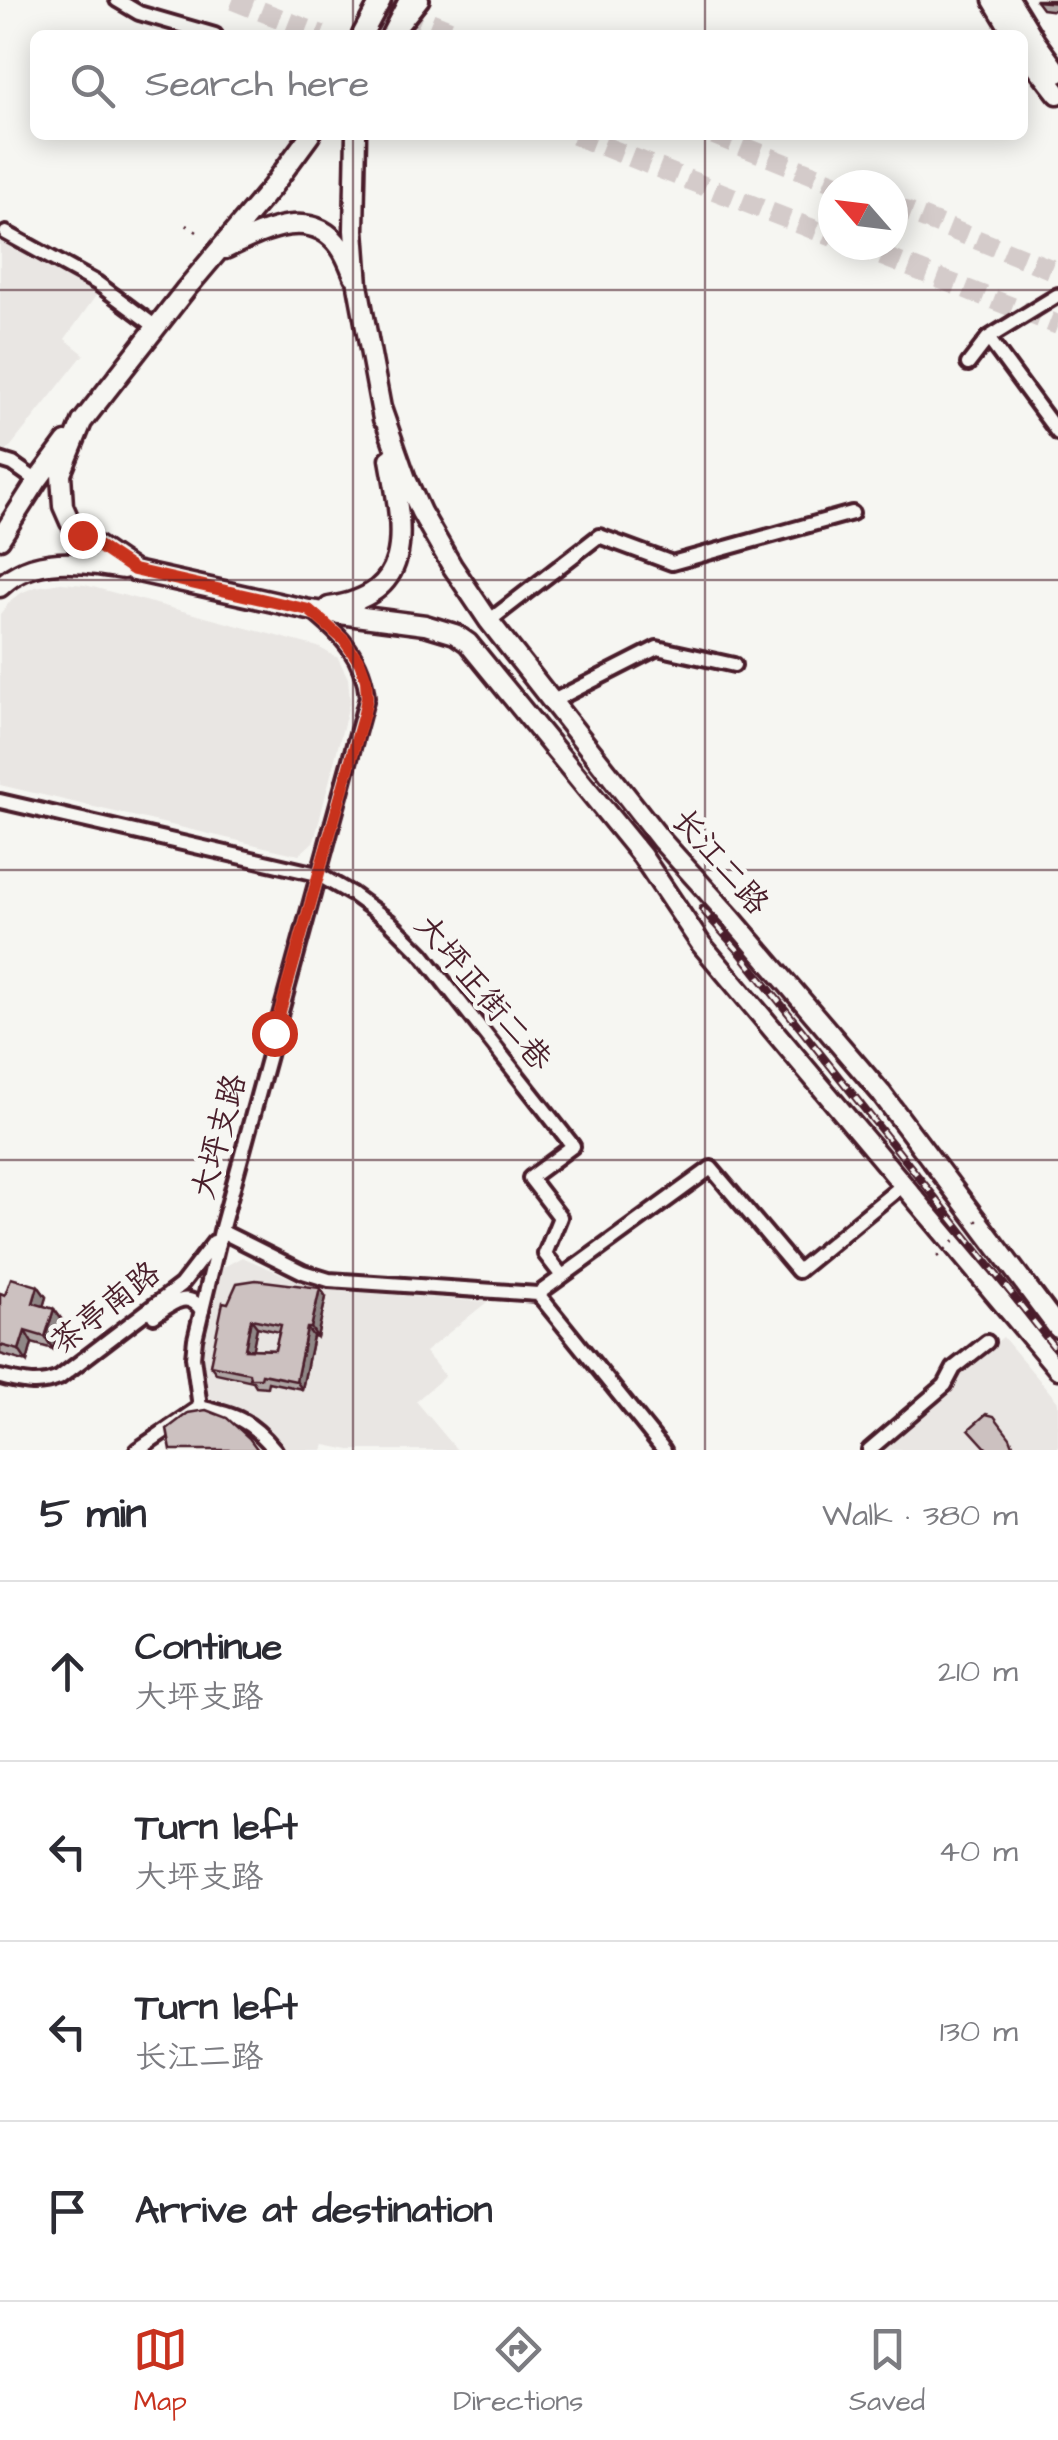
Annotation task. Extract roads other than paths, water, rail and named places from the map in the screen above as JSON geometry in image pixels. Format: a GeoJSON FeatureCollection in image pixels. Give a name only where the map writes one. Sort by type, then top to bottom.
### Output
{"type":"FeatureCollection","features":[{"type":"Feature","properties":{"kind":"main road"},"geometry":{"type":"LineString","coordinates":[[395,30],[409,0]]}},
{"type":"Feature","properties":{"kind":"main road"},"geometry":{"type":"LineString","coordinates":[[993,0],[1011,30]]}},
{"type":"Feature","properties":{"kind":"main road"},"geometry":{"type":"LineString","coordinates":[[1010,0],[1058,73]]}},
{"type":"Feature","properties":{"kind":"main road"},"geometry":{"type":"LineString","coordinates":[[364,30],[377,4]]}},
{"type":"Feature","properties":{"kind":"main road"},"geometry":{"type":"LineString","coordinates":[[1028,55],[1058,94]]}},
{"type":"Feature","properties":{"kind":"main road","name":"长江二路"},"geometry":{"type":"LineString","coordinates":[[307,140],[82,422],[61,474],[63,506],[70,522],[82,535],[134,570],[309,610],[425,624],[456,634],[468,643],[642,856],[700,944],[1058,1368]]}},
{"type":"Feature","properties":{"kind":"main road","name":"长江二路"},"geometry":{"type":"LineString","coordinates":[[309,610],[351,604],[385,582],[400,537],[400,514],[358,285],[354,230],[356,140]]}},
{"type":"Feature","properties":{"kind":"main road","name":"长江二路"},"geometry":{"type":"LineString","coordinates":[[217,252],[264,230],[304,224],[324,232],[340,246],[358,285]]}},
{"type":"Feature","properties":{"kind":"main road","name":"长江二路"},"geometry":{"type":"LineString","coordinates":[[381,408],[420,512],[490,621],[660,840],[881,1093],[1058,1328]]}},
{"type":"Feature","properties":{"kind":"main road"},"geometry":{"type":"LineString","coordinates":[[0,539],[82,422]]}},
{"type":"Feature","properties":{"kind":"main road"},"geometry":{"type":"LineString","coordinates":[[0,586],[20,572],[52,563],[84,562],[134,570]]}},
{"type":"Feature","properties":{"kind":"street"},"geometry":{"type":"LineString","coordinates":[[116,0],[140,12],[199,30]]}},
{"type":"Feature","properties":{"kind":"street"},"geometry":{"type":"LineString","coordinates":[[397,30],[422,0]]}},
{"type":"Feature","properties":{"kind":"street"},"geometry":{"type":"LineString","coordinates":[[6,233],[97,283],[156,327]]}},
{"type":"Feature","properties":{"kind":"street"},"geometry":{"type":"LineString","coordinates":[[968,364],[988,338],[1058,295]]}},
{"type":"Feature","properties":{"kind":"street"},"geometry":{"type":"LineString","coordinates":[[988,338],[1058,433]]}},
{"type":"Feature","properties":{"kind":"street"},"geometry":{"type":"LineString","coordinates":[[0,460],[37,481]]}},
{"type":"Feature","properties":{"kind":"street"},"geometry":{"type":"LineString","coordinates":[[490,621],[599,536],[672,564],[852,513]]}},
{"type":"Feature","properties":{"kind":"street","name":"大坪支路"},"geometry":{"type":"LineString","coordinates":[[200,1407],[193,1357],[202,1311],[367,697],[366,680],[352,650],[309,610]]}},
{"type":"Feature","properties":{"kind":"street"},"geometry":{"type":"LineString","coordinates":[[551,702],[657,648],[734,665]]}},
{"type":"Feature","properties":{"kind":"street","name":"大坪正街二巷"},"geometry":{"type":"LineString","coordinates":[[0,801],[317,874],[376,912],[422,954],[574,1146],[530,1178],[560,1216],[546,1254],[562,1276]]}},
{"type":"Feature","properties":{"kind":"street"},"geometry":{"type":"LineString","coordinates":[[221,1232],[303,1272],[329,1280],[538,1294],[711,1168],[798,1272],[904,1184]]}},
{"type":"Feature","properties":{"kind":"street","name":"茶亭南路"},"geometry":{"type":"LineString","coordinates":[[0,1377],[45,1384],[70,1370],[180,1286],[221,1232]]}},
{"type":"Feature","properties":{"kind":"street"},"geometry":{"type":"LineString","coordinates":[[538,1294],[664,1450]]}},
{"type":"Feature","properties":{"kind":"street"},"geometry":{"type":"LineString","coordinates":[[104,1344],[132,1332],[180,1300],[193,1301],[202,1311]]}},
{"type":"Feature","properties":{"kind":"street"},"geometry":{"type":"LineString","coordinates":[[870,1450],[946,1384],[954,1368],[987,1342]]}},
{"type":"Feature","properties":{"kind":"street"},"geometry":{"type":"LineString","coordinates":[[137,1450],[200,1407],[234,1415],[254,1427],[275,1450]]}},
{"type":"Feature","properties":{"kind":"tunnel"},"geometry":{"type":"LineString","coordinates":[[233,0],[309,30]]}},
{"type":"Feature","properties":{"kind":"tunnel"},"geometry":{"type":"LineString","coordinates":[[375,0],[450,30]]}},
{"type":"Feature","properties":{"kind":"tunnel"},"geometry":{"type":"LineString","coordinates":[[588,140],[818,231]]}},
{"type":"Feature","properties":{"kind":"tunnel"},"geometry":{"type":"LineString","coordinates":[[726,140],[818,177]]}},
{"type":"Feature","properties":{"kind":"tunnel"},"geometry":{"type":"LineString","coordinates":[[908,212],[1058,272]]}},
{"type":"Feature","properties":{"kind":"tunnel"},"geometry":{"type":"LineString","coordinates":[[892,260],[1058,325]]}},
{"type":"Feature","properties":{"kind":"railway"},"geometry":{"type":"LineString","coordinates":[[702,909],[1058,1352]]}}]}
